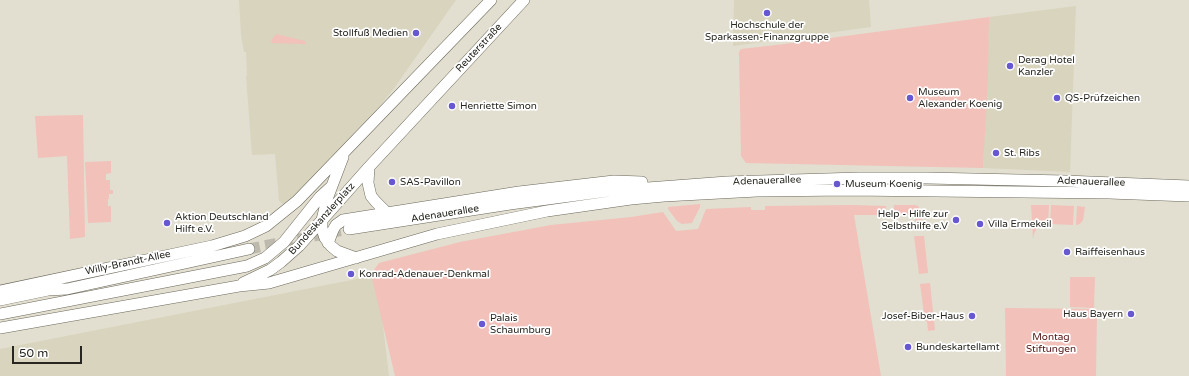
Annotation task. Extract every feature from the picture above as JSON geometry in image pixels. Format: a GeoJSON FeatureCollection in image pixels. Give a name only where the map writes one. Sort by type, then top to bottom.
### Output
{"type":"FeatureCollection","features":[{"type":"Feature","properties":{"kind":"main road"},"geometry":{"type":"LineString","coordinates":[[356,258],[337,251],[328,243],[323,233],[322,220],[332,186],[346,151],[492,0]]}},
{"type":"Feature","properties":{"kind":"main road","name":"Reuterstraße"},"geometry":{"type":"LineString","coordinates":[[434,97],[524,0]]}},
{"type":"Feature","properties":{"kind":"main road","name":"Bundeskanzlerplatz"},"geometry":{"type":"LineString","coordinates":[[239,286],[270,270],[299,246],[434,97]]}},
{"type":"Feature","properties":{"kind":"main road","name":"Willy-Brandt-Allee"},"geometry":{"type":"LineString","coordinates":[[0,291],[212,246],[256,232],[288,210],[346,151]]}},
{"type":"Feature","properties":{"kind":"main road"},"geometry":{"type":"LineString","coordinates":[[369,167],[368,183],[371,196],[386,212]]}},
{"type":"Feature","properties":{"kind":"main road","name":"Adenauerallee"},"geometry":{"type":"LineString","coordinates":[[349,230],[510,204],[608,191],[727,182],[859,178],[1038,181],[1189,186]]}},
{"type":"Feature","properties":{"kind":"main road"},"geometry":{"type":"LineString","coordinates":[[328,243],[336,225],[343,220],[386,212],[519,192],[614,181],[644,182],[670,186]]}},
{"type":"Feature","properties":{"kind":"main road"},"geometry":{"type":"LineString","coordinates":[[0,314],[247,266],[265,258],[284,242],[316,202],[332,186]]}},
{"type":"Feature","properties":{"kind":"main road","name":"Adenauerallee"},"geometry":{"type":"LineString","coordinates":[[356,258],[437,234],[547,211],[664,196],[757,191],[850,190],[1110,193],[1189,196]]}},
{"type":"Feature","properties":{"kind":"main road","name":"Willy-Brandt-Allee"},"geometry":{"type":"LineString","coordinates":[[0,300],[48,290],[67,289],[249,249]]}},
{"type":"Feature","properties":{"kind":"main road"},"geometry":{"type":"LineString","coordinates":[[0,328],[239,286],[269,283],[356,258]]}},
{"type":"Feature","properties":{"kind":"main road"},"geometry":{"type":"LineString","coordinates":[[0,306],[52,295],[67,289]]}},
{"type":"Feature","properties":{"kind":"shaded area"},"geometry":{"type":"Polygon","coordinates":[[[239,0],[456,0],[395,87],[378,108],[285,206],[279,201],[275,154],[252,155],[246,76],[246,52],[244,52],[241,35],[239,0]]]}},
{"type":"Feature","properties":{"kind":"shaded area"},"geometry":{"type":"Polygon","coordinates":[[[734,0],[869,0],[871,27],[733,46],[734,0]]]}},
{"type":"Feature","properties":{"kind":"shaded area"},"geometry":{"type":"Polygon","coordinates":[[[1076,6],[1070,172],[983,168],[989,17],[1076,6]]]}},
{"type":"Feature","properties":{"kind":"shaded area"},"geometry":{"type":"Polygon","coordinates":[[[377,275],[389,376],[0,376],[0,349],[377,275]]]}},
{"type":"Feature","properties":{"kind":"green space"},"geometry":{"type":"Polygon","coordinates":[[[989,17],[988,77],[983,168],[746,163],[741,156],[739,52],[741,49],[989,17]]]}},
{"type":"Feature","properties":{"kind":"green space"},"geometry":{"type":"Polygon","coordinates":[[[276,34],[305,41],[306,44],[272,43],[271,41],[276,34]]]}},
{"type":"Feature","properties":{"kind":"green space"},"geometry":{"type":"Polygon","coordinates":[[[83,115],[85,237],[70,239],[67,156],[38,158],[35,116],[83,115]]]}},
{"type":"Feature","properties":{"kind":"green space"},"geometry":{"type":"Polygon","coordinates":[[[111,161],[111,173],[106,174],[106,180],[110,180],[110,190],[113,190],[113,194],[109,194],[108,199],[108,206],[111,206],[111,222],[88,223],[85,162],[111,161]]]}},
{"type":"Feature","properties":{"kind":"green space"},"geometry":{"type":"Polygon","coordinates":[[[700,204],[692,223],[682,224],[677,221],[668,209],[668,207],[700,204]]]}},
{"type":"Feature","properties":{"kind":"green space"},"geometry":{"type":"Polygon","coordinates":[[[894,205],[918,206],[920,209],[923,230],[915,230],[915,215],[893,215],[894,205]]]}},
{"type":"Feature","properties":{"kind":"green space"},"geometry":{"type":"Polygon","coordinates":[[[1031,205],[1049,205],[1048,224],[1038,226],[1033,239],[1031,205]]]}},
{"type":"Feature","properties":{"kind":"green space"},"geometry":{"type":"Polygon","coordinates":[[[1051,205],[1074,206],[1073,225],[1050,224],[1051,205]]]}},
{"type":"Feature","properties":{"kind":"green space"},"geometry":{"type":"Polygon","coordinates":[[[765,206],[886,206],[886,215],[854,215],[881,376],[395,376],[371,274],[379,263],[460,242],[551,225],[631,217],[663,212],[676,231],[698,229],[706,209],[751,207],[751,210],[765,210],[765,206]]]}},
{"type":"Feature","properties":{"kind":"green space"},"geometry":{"type":"Polygon","coordinates":[[[1077,206],[1085,207],[1083,220],[1081,223],[1076,225],[1077,206]]]}},
{"type":"Feature","properties":{"kind":"green space"},"geometry":{"type":"Polygon","coordinates":[[[914,236],[924,236],[928,273],[919,274],[914,236]]]}},
{"type":"Feature","properties":{"kind":"green space"},"geometry":{"type":"Polygon","coordinates":[[[1070,277],[1095,277],[1094,308],[1070,307],[1070,277]]]}},
{"type":"Feature","properties":{"kind":"green space"},"geometry":{"type":"Polygon","coordinates":[[[930,283],[935,330],[928,331],[927,321],[925,321],[920,284],[930,283]]]}},
{"type":"Feature","properties":{"kind":"green space","name":"Montag Stiftungen"},"geometry":{"type":"Polygon","coordinates":[[[1005,308],[1097,309],[1096,376],[1006,376],[1005,308]]]}},
{"type":"Feature","properties":{"kind":"tunnel"},"geometry":{"type":"LineString","coordinates":[[249,249],[349,229]]}},
{"type":"Feature","properties":{"kind":"place","name":"Hochschule der Sparkassen-Finanzgruppe"},"geometry":{"type":"Point","coordinates":[767,13]}},
{"type":"Feature","properties":{"kind":"place","name":"Stollfuß Medien"},"geometry":{"type":"Point","coordinates":[416,33]}},
{"type":"Feature","properties":{"kind":"place","name":"Derag Hotel Kanzler"},"geometry":{"type":"Point","coordinates":[1010,66]}},
{"type":"Feature","properties":{"kind":"place","name":"Museum Alexander Koenig"},"geometry":{"type":"Point","coordinates":[910,98]}},
{"type":"Feature","properties":{"kind":"place","name":"QS-Prüfzeichen"},"geometry":{"type":"Point","coordinates":[1057,98]}},
{"type":"Feature","properties":{"kind":"place","name":"Henriette Simon"},"geometry":{"type":"Point","coordinates":[452,106]}},
{"type":"Feature","properties":{"kind":"place","name":"St. Ribs"},"geometry":{"type":"Point","coordinates":[996,153]}},
{"type":"Feature","properties":{"kind":"place","name":"SAS-Pavillon"},"geometry":{"type":"Point","coordinates":[392,182]}},
{"type":"Feature","properties":{"kind":"place","name":"Museum Koenig"},"geometry":{"type":"Point","coordinates":[837,184]}},
{"type":"Feature","properties":{"kind":"place","name":"Help - Hilfe zur Selbsthilfe e.V"},"geometry":{"type":"Point","coordinates":[956,220]}},
{"type":"Feature","properties":{"kind":"place","name":"Aktion Deutschland Hilft e.V."},"geometry":{"type":"Point","coordinates":[167,223]}},
{"type":"Feature","properties":{"kind":"place","name":"Villa Ermekeil"},"geometry":{"type":"Point","coordinates":[980,224]}},
{"type":"Feature","properties":{"kind":"place","name":"Raiffeisenhaus"},"geometry":{"type":"Point","coordinates":[1067,252]}},
{"type":"Feature","properties":{"kind":"place","name":"Konrad-Adenauer-Denkmal"},"geometry":{"type":"Point","coordinates":[351,274]}},
{"type":"Feature","properties":{"kind":"place","name":"Haus Bayern"},"geometry":{"type":"Point","coordinates":[1131,314]}},
{"type":"Feature","properties":{"kind":"place","name":"Josef-Biber-Haus"},"geometry":{"type":"Point","coordinates":[972,316]}},
{"type":"Feature","properties":{"kind":"place","name":"Palais Schaumburg"},"geometry":{"type":"Point","coordinates":[482,324]}},
{"type":"Feature","properties":{"kind":"place","name":"Bundeskartellamt"},"geometry":{"type":"Point","coordinates":[908,347]}}]}
